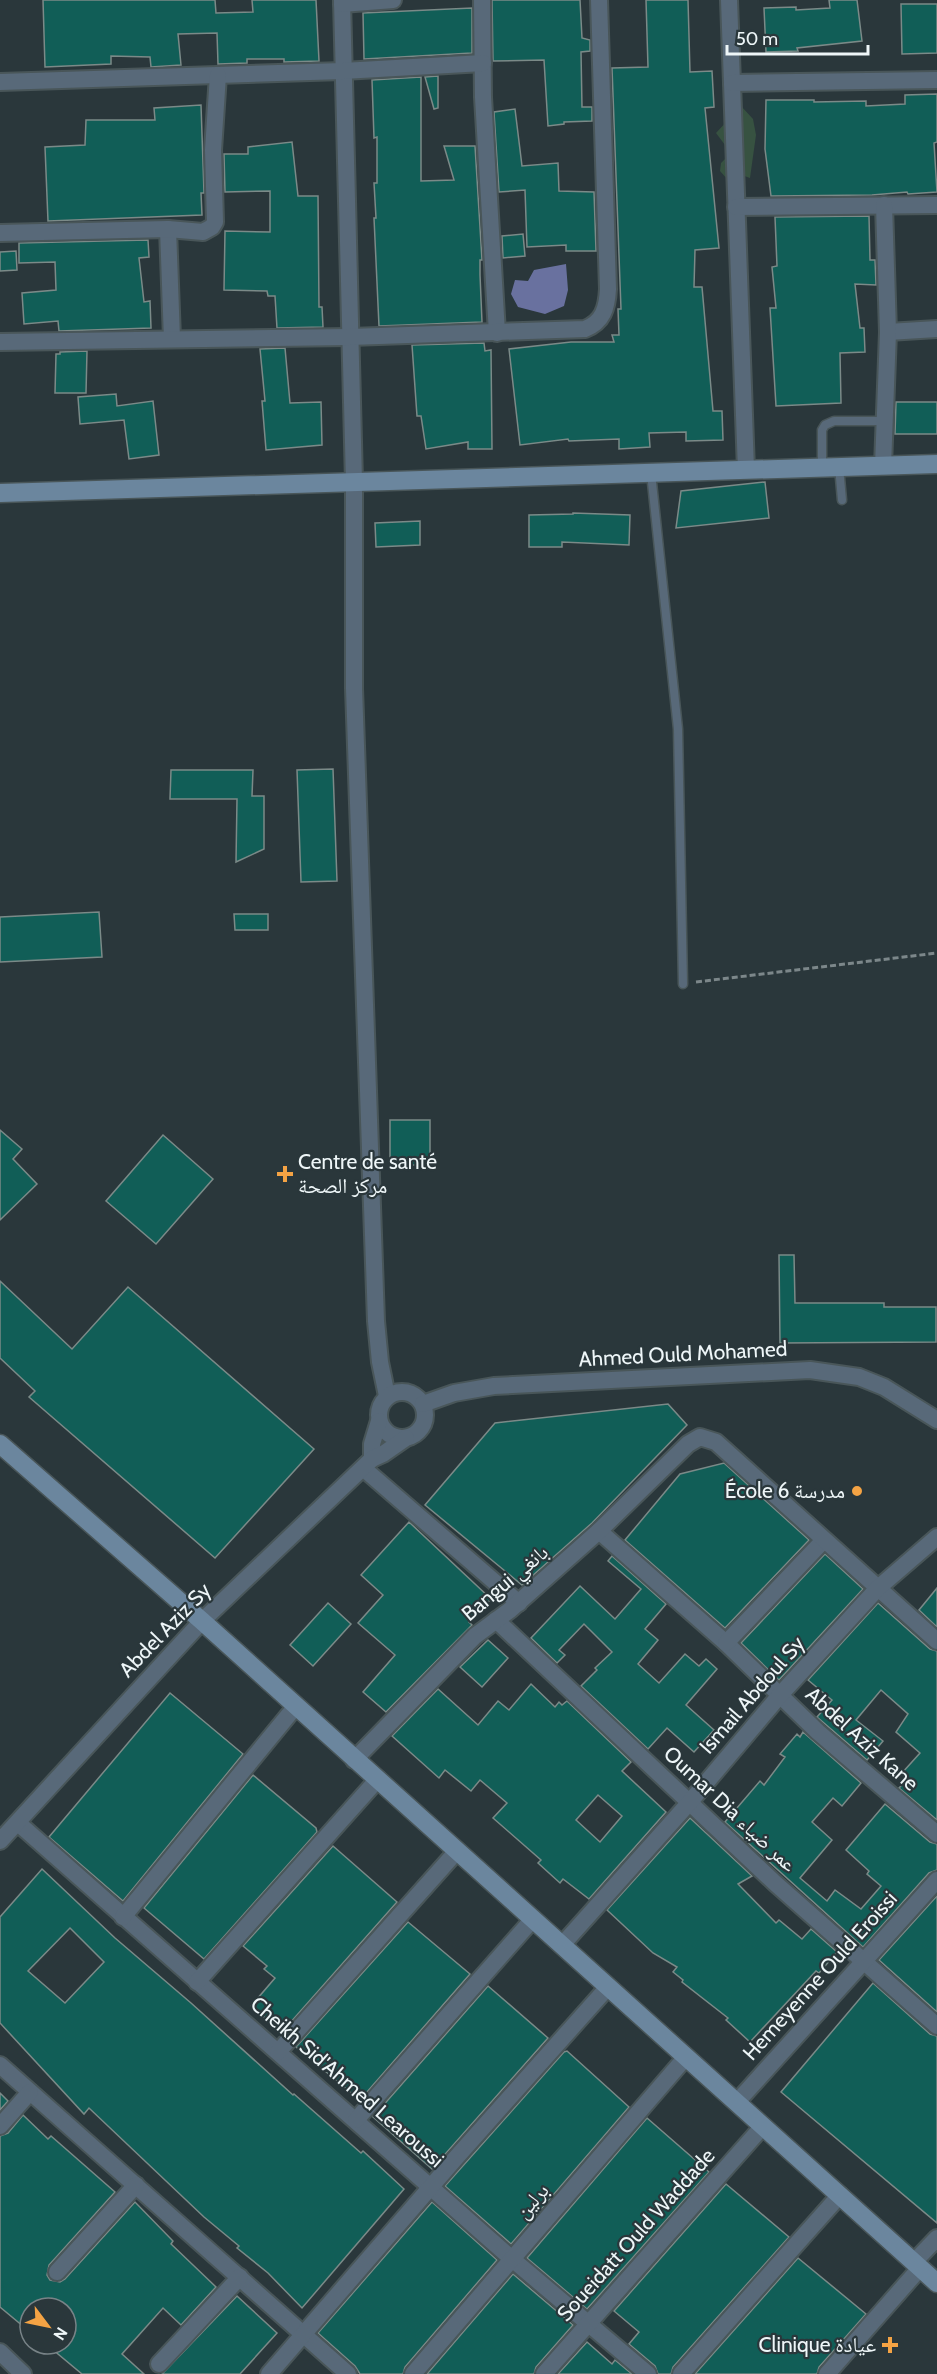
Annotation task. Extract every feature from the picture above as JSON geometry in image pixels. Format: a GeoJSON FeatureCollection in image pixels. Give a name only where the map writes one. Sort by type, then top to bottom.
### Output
{"type":"FeatureCollection","features":[{"type":"Feature","properties":{"kind":"street"},"geometry":{"type":"LineString","coordinates":[[387,1396],[380,1362],[376,1321],[360,903],[354,688],[354,482],[342,2],[393,0]]}},
{"type":"Feature","properties":{"kind":"street"},"geometry":{"type":"LineString","coordinates":[[482,0],[483,63],[497,333]]}},
{"type":"Feature","properties":{"kind":"street"},"geometry":{"type":"LineString","coordinates":[[0,342],[350,337],[497,333],[585,329],[594,326],[603,316],[607,306],[599,0]]}},
{"type":"Feature","properties":{"kind":"street"},"geometry":{"type":"LineString","coordinates":[[729,0],[746,470]]}},
{"type":"Feature","properties":{"kind":"street"},"geometry":{"type":"LineString","coordinates":[[0,82],[343,71],[483,63]]}},
{"type":"Feature","properties":{"kind":"street"},"geometry":{"type":"LineString","coordinates":[[0,233],[168,229],[203,232],[212,227],[215,222],[213,150],[218,75]]}},
{"type":"Feature","properties":{"kind":"street"},"geometry":{"type":"LineString","coordinates":[[732,83],[937,80]]}},
{"type":"Feature","properties":{"kind":"street"},"geometry":{"type":"LineString","coordinates":[[883,466],[888,332],[884,205]]}},
{"type":"Feature","properties":{"kind":"street"},"geometry":{"type":"LineString","coordinates":[[736,207],[937,205]]}},
{"type":"Feature","properties":{"kind":"street"},"geometry":{"type":"LineString","coordinates":[[168,229],[172,339]]}},
{"type":"Feature","properties":{"kind":"street"},"geometry":{"type":"LineString","coordinates":[[888,332],[937,329]]}},
{"type":"Feature","properties":{"kind":"street"},"geometry":{"type":"LineString","coordinates":[[0,493],[937,464]]}},
{"type":"Feature","properties":{"kind":"street","name":"Ahmed Ould Mohamed"},"geometry":{"type":"LineString","coordinates":[[423,1404],[454,1393],[494,1386],[810,1370],[859,1377],[884,1388],[937,1420]]}},
{"type":"Feature","properties":{"kind":"street"},"geometry":{"type":"LineString","coordinates":[[379,1421],[393,1437],[406,1438],[421,1429],[424,1421],[423,1404],[417,1397],[403,1391],[387,1396],[379,1407],[379,1421],[368,1464],[519,1603]]}},
{"type":"Feature","properties":{"kind":"street","name":"Bangui بانغي"},"geometry":{"type":"LineString","coordinates":[[354,1760],[475,1636],[519,1603],[599,1531],[688,1444],[700,1437],[716,1442],[824,1540]]}},
{"type":"Feature","properties":{"kind":"street","name":"Abdel Aziz Sy"},"geometry":{"type":"LineString","coordinates":[[0,1841],[202,1621],[368,1464],[406,1438]]}},
{"type":"Feature","properties":{"kind":"street"},"geometry":{"type":"LineString","coordinates":[[0,1444],[202,1621],[937,2283]]}},
{"type":"Feature","properties":{"kind":"street","name":"Abdel Aziz Kane"},"geometry":{"type":"LineString","coordinates":[[599,1531],[726,1643],[818,1732],[937,1834]]}},
{"type":"Feature","properties":{"kind":"street","name":"Ismail Abdoul Sy"},"geometry":{"type":"LineString","coordinates":[[562,1945],[689,1803],[780,1695],[878,1588],[937,1537]]}},
{"type":"Feature","properties":{"kind":"street"},"geometry":{"type":"LineString","coordinates":[[726,1643],[824,1540],[937,1641]]}},
{"type":"Feature","properties":{"kind":"street","name":"Oumar Dia عمر ضياء"},"geometry":{"type":"LineString","coordinates":[[496,1620],[689,1803],[937,2026]]}},
{"type":"Feature","properties":{"kind":"street"},"geometry":{"type":"LineString","coordinates":[[123,1917],[296,1706]]}},
{"type":"Feature","properties":{"kind":"street"},"geometry":{"type":"LineString","coordinates":[[197,1982],[378,1779]]}},
{"type":"Feature","properties":{"kind":"street","name":"Cheikh Sid'Ahmed Learoussi"},"geometry":{"type":"LineString","coordinates":[[18,1823],[512,2259],[648,2374]]}},
{"type":"Feature","properties":{"kind":"street"},"geometry":{"type":"LineString","coordinates":[[278,2052],[456,1851]]}},
{"type":"Feature","properties":{"kind":"street","name":"Hemeyenne Ould Eroissi"},"geometry":{"type":"LineString","coordinates":[[736,2102],[937,1880]]}},
{"type":"Feature","properties":{"kind":"street"},"geometry":{"type":"LineString","coordinates":[[356,2120],[533,1919]]}},
{"type":"Feature","properties":{"kind":"street"},"geometry":{"type":"LineString","coordinates":[[269,2374],[608,1987]]}},
{"type":"Feature","properties":{"kind":"street","name":"برلين"},"geometry":{"type":"LineString","coordinates":[[413,2374],[686,2057]]}},
{"type":"Feature","properties":{"kind":"street"},"geometry":{"type":"LineString","coordinates":[[0,2065],[348,2374]]}},
{"type":"Feature","properties":{"kind":"street"},"geometry":{"type":"LineString","coordinates":[[0,2126],[30,2092]]}},
{"type":"Feature","properties":{"kind":"street","name":"Soueidatt Ould Waddade"},"geometry":{"type":"LineString","coordinates":[[544,2374],[763,2126]]}},
{"type":"Feature","properties":{"kind":"street"},"geometry":{"type":"LineString","coordinates":[[57,2272],[136,2185]]}},
{"type":"Feature","properties":{"kind":"street"},"geometry":{"type":"LineString","coordinates":[[681,2374],[840,2195]]}},
{"type":"Feature","properties":{"kind":"street"},"geometry":{"type":"LineString","coordinates":[[827,2374],[937,2238]]}},
{"type":"Feature","properties":{"kind":"street"},"geometry":{"type":"LineString","coordinates":[[159,2364],[240,2277]]}},
{"type":"Feature","properties":{"kind":"street"},"geometry":{"type":"LineString","coordinates":[[0,2352],[23,2374]]}},
{"type":"Feature","properties":{"kind":"lane"},"geometry":{"type":"LineString","coordinates":[[842,500],[830,467],[822,430],[825,425],[834,421],[885,421]]}},
{"type":"Feature","properties":{"kind":"lane"},"geometry":{"type":"LineString","coordinates":[[651,473],[678,729],[683,984]]}},
{"type":"Feature","properties":{"kind":"path"},"geometry":{"type":"LineString","coordinates":[[683,984],[937,953]]}},
{"type":"Feature","properties":{"kind":"green space"},"geometry":{"type":"Polygon","coordinates":[[[741,106],[753,119],[756,135],[750,178],[739,174],[728,180],[720,171],[721,163],[731,153],[716,133],[741,106]]]}},
{"type":"Feature","properties":{"kind":"water"},"geometry":{"type":"Polygon","coordinates":[[[566,264],[568,290],[564,306],[545,314],[518,307],[511,294],[515,280],[528,281],[534,270],[566,264]]]}},
{"type":"Feature","properties":{"kind":"building"},"geometry":{"type":"Polygon","coordinates":[[[43,0],[215,0],[216,13],[253,12],[252,0],[316,0],[319,61],[284,62],[284,59],[247,59],[247,63],[218,64],[217,33],[178,34],[181,65],[151,67],[150,57],[111,56],[111,64],[45,67],[43,0]]]}},
{"type":"Feature","properties":{"kind":"building"},"geometry":{"type":"Polygon","coordinates":[[[492,0],[580,0],[582,38],[590,40],[590,51],[581,52],[582,107],[592,107],[592,121],[564,122],[564,124],[548,126],[544,60],[493,61],[492,0]]]}},
{"type":"Feature","properties":{"kind":"building"},"geometry":{"type":"Polygon","coordinates":[[[646,0],[688,0],[690,72],[712,71],[714,107],[705,108],[719,248],[695,250],[694,287],[702,287],[713,411],[722,411],[723,440],[686,441],[686,432],[649,433],[650,447],[619,449],[619,439],[569,441],[568,439],[520,445],[509,349],[571,342],[614,342],[612,335],[619,335],[618,309],[621,309],[612,68],[648,67],[646,0]]]}},
{"type":"Feature","properties":{"kind":"building"},"geometry":{"type":"Polygon","coordinates":[[[829,0],[857,0],[862,41],[797,48],[798,51],[766,52],[764,8],[796,7],[796,10],[830,8],[829,0]]]}},
{"type":"Feature","properties":{"kind":"building"},"geometry":{"type":"Polygon","coordinates":[[[901,4],[937,4],[937,53],[902,54],[901,4]]]}},
{"type":"Feature","properties":{"kind":"building"},"geometry":{"type":"Polygon","coordinates":[[[472,8],[472,53],[364,59],[363,13],[472,8]]]}},
{"type":"Feature","properties":{"kind":"building"},"geometry":{"type":"Polygon","coordinates":[[[438,76],[438,108],[434,109],[425,77],[438,76]]]}},
{"type":"Feature","properties":{"kind":"building"},"geometry":{"type":"Polygon","coordinates":[[[421,77],[421,181],[454,180],[444,146],[475,146],[482,260],[480,260],[480,275],[482,322],[379,326],[374,218],[376,218],[374,183],[377,183],[377,137],[374,138],[372,80],[421,77]]]}},
{"type":"Feature","properties":{"kind":"building"},"geometry":{"type":"Polygon","coordinates":[[[937,94],[937,142],[934,143],[937,192],[771,196],[765,149],[766,100],[866,101],[866,106],[905,104],[905,95],[937,94]]]}},
{"type":"Feature","properties":{"kind":"building"},"geometry":{"type":"Polygon","coordinates":[[[201,105],[204,193],[201,193],[202,215],[48,221],[45,147],[85,145],[86,120],[155,120],[154,108],[201,105]]]}},
{"type":"Feature","properties":{"kind":"building"},"geometry":{"type":"Polygon","coordinates":[[[515,109],[522,166],[558,163],[559,191],[594,192],[596,251],[566,251],[566,245],[527,247],[525,190],[499,192],[494,112],[515,109]]]}},
{"type":"Feature","properties":{"kind":"building"},"geometry":{"type":"Polygon","coordinates":[[[292,142],[298,196],[318,196],[319,307],[322,307],[323,327],[277,328],[275,296],[268,296],[267,291],[224,290],[225,231],[270,232],[270,191],[225,192],[224,154],[248,154],[248,147],[292,142]]]}},
{"type":"Feature","properties":{"kind":"building"},"geometry":{"type":"Polygon","coordinates":[[[869,216],[870,260],[875,260],[876,285],[855,284],[860,328],[864,328],[865,352],[840,353],[841,403],[776,406],[770,308],[776,308],[772,267],[777,266],[775,217],[869,216]]]}},
{"type":"Feature","properties":{"kind":"building"},"geometry":{"type":"Polygon","coordinates":[[[523,234],[525,256],[503,258],[502,236],[523,234]]]}},
{"type":"Feature","properties":{"kind":"building"},"geometry":{"type":"Polygon","coordinates":[[[148,240],[149,257],[139,258],[144,302],[150,301],[151,328],[59,331],[58,321],[24,324],[22,293],[56,290],[55,262],[19,263],[19,243],[148,240]]]}},
{"type":"Feature","properties":{"kind":"building"},"geometry":{"type":"Polygon","coordinates":[[[16,251],[17,270],[0,271],[0,252],[16,251]]]}},
{"type":"Feature","properties":{"kind":"building"},"geometry":{"type":"Polygon","coordinates":[[[484,343],[485,351],[491,350],[492,449],[468,449],[468,442],[426,449],[421,416],[417,416],[412,345],[484,343]]]}},
{"type":"Feature","properties":{"kind":"building"},"geometry":{"type":"Polygon","coordinates":[[[285,348],[290,403],[321,402],[322,445],[266,450],[262,401],[265,401],[260,349],[285,348]]]}},
{"type":"Feature","properties":{"kind":"building"},"geometry":{"type":"Polygon","coordinates":[[[87,351],[86,393],[55,393],[56,354],[87,351]]]}},
{"type":"Feature","properties":{"kind":"building"},"geometry":{"type":"Polygon","coordinates":[[[116,394],[117,406],[153,401],[159,455],[129,459],[124,420],[80,424],[78,397],[116,394]]]}},
{"type":"Feature","properties":{"kind":"building"},"geometry":{"type":"Polygon","coordinates":[[[896,402],[937,402],[937,434],[895,434],[896,402]]]}},
{"type":"Feature","properties":{"kind":"building"},"geometry":{"type":"Polygon","coordinates":[[[765,482],[769,518],[676,528],[681,491],[765,482]]]}},
{"type":"Feature","properties":{"kind":"building"},"geometry":{"type":"Polygon","coordinates":[[[573,513],[630,515],[629,545],[562,542],[562,547],[529,547],[529,515],[573,513]]]}},
{"type":"Feature","properties":{"kind":"building"},"geometry":{"type":"Polygon","coordinates":[[[420,521],[420,545],[376,547],[375,523],[420,521]]]}},
{"type":"Feature","properties":{"kind":"building"},"geometry":{"type":"Polygon","coordinates":[[[333,769],[337,881],[301,882],[297,770],[333,769]]]}},
{"type":"Feature","properties":{"kind":"building"},"geometry":{"type":"Polygon","coordinates":[[[171,770],[253,770],[252,796],[264,796],[264,849],[236,862],[237,799],[170,799],[171,770]]]}},
{"type":"Feature","properties":{"kind":"building"},"geometry":{"type":"Polygon","coordinates":[[[99,912],[102,957],[0,962],[0,917],[99,912]]]}},
{"type":"Feature","properties":{"kind":"building"},"geometry":{"type":"Polygon","coordinates":[[[234,914],[268,914],[268,930],[235,930],[234,914]]]}},
{"type":"Feature","properties":{"kind":"building"},"geometry":{"type":"Polygon","coordinates":[[[390,1120],[430,1120],[430,1165],[390,1165],[390,1120]]]}},
{"type":"Feature","properties":{"kind":"building"},"geometry":{"type":"Polygon","coordinates":[[[0,1130],[22,1149],[13,1159],[37,1184],[0,1220],[0,1130]]]}},
{"type":"Feature","properties":{"kind":"building"},"geometry":{"type":"Polygon","coordinates":[[[163,1135],[213,1179],[156,1244],[106,1201],[163,1135]]]}},
{"type":"Feature","properties":{"kind":"building"},"geometry":{"type":"Polygon","coordinates":[[[779,1255],[794,1255],[795,1303],[884,1303],[884,1307],[936,1307],[936,1342],[780,1343],[779,1255]]]}},
{"type":"Feature","properties":{"kind":"building"},"geometry":{"type":"Polygon","coordinates":[[[0,1281],[72,1349],[128,1287],[314,1449],[215,1558],[29,1397],[35,1391],[0,1358],[0,1281]]]}},
{"type":"Feature","properties":{"kind":"building"},"geometry":{"type":"Polygon","coordinates":[[[668,1404],[687,1425],[592,1523],[522,1585],[425,1505],[495,1423],[668,1404]]]}},
{"type":"Feature","properties":{"kind":"building"},"geometry":{"type":"Polygon","coordinates":[[[724,1463],[809,1540],[725,1628],[625,1540],[680,1474],[724,1463]]]}},
{"type":"Feature","properties":{"kind":"building"},"geometry":{"type":"Polygon","coordinates":[[[409,1522],[491,1599],[469,1622],[472,1625],[386,1712],[363,1692],[395,1655],[358,1623],[383,1595],[361,1575],[409,1522]]]}},
{"type":"Feature","properties":{"kind":"building"},"geometry":{"type":"Polygon","coordinates":[[[825,1554],[863,1589],[779,1680],[741,1643],[825,1554]]]}},
{"type":"Feature","properties":{"kind":"building"},"geometry":{"type":"Polygon","coordinates":[[[612,1556],[666,1604],[645,1629],[658,1640],[638,1664],[659,1683],[685,1654],[699,1666],[706,1659],[717,1669],[686,1705],[714,1730],[694,1752],[667,1728],[648,1749],[581,1686],[612,1652],[584,1624],[559,1650],[565,1655],[557,1663],[531,1638],[580,1586],[615,1619],[641,1589],[608,1561],[612,1556]]]}},
{"type":"Feature","properties":{"kind":"building"},"geometry":{"type":"Polygon","coordinates":[[[937,1588],[937,1627],[919,1610],[937,1588]]]}},
{"type":"Feature","properties":{"kind":"building"},"geometry":{"type":"Polygon","coordinates":[[[328,1603],[351,1624],[313,1666],[290,1645],[328,1603]]]}},
{"type":"Feature","properties":{"kind":"building"},"geometry":{"type":"Polygon","coordinates":[[[878,1603],[930,1649],[937,1651],[937,1820],[899,1788],[908,1779],[902,1773],[920,1753],[896,1732],[908,1714],[881,1690],[856,1720],[883,1741],[867,1760],[817,1717],[832,1700],[808,1680],[878,1603]]]}},
{"type":"Feature","properties":{"kind":"building"},"geometry":{"type":"Polygon","coordinates":[[[488,1640],[508,1658],[482,1687],[460,1667],[488,1640]]]}},
{"type":"Feature","properties":{"kind":"building"},"geometry":{"type":"Polygon","coordinates":[[[531,1684],[555,1707],[559,1702],[562,1705],[567,1701],[631,1762],[622,1771],[666,1812],[589,1899],[563,1879],[560,1883],[538,1863],[541,1860],[493,1818],[507,1803],[480,1780],[471,1791],[445,1770],[439,1778],[392,1736],[438,1689],[478,1725],[498,1701],[509,1710],[531,1684]],[[598,1795],[576,1820],[600,1842],[622,1816],[598,1795]]]}},
{"type":"Feature","properties":{"kind":"building"},"geometry":{"type":"Polygon","coordinates":[[[170,1693],[243,1754],[123,1901],[49,1837],[170,1693]]]}},
{"type":"Feature","properties":{"kind":"building"},"geometry":{"type":"Polygon","coordinates":[[[803,1732],[861,1783],[842,1806],[833,1798],[812,1822],[832,1840],[800,1878],[827,1901],[835,1890],[861,1909],[881,1886],[867,1874],[869,1871],[846,1850],[885,1804],[930,1842],[937,1844],[937,1870],[929,1873],[863,1947],[725,1822],[760,1781],[764,1785],[785,1757],[780,1754],[797,1734],[800,1737],[803,1732]]]}},
{"type":"Feature","properties":{"kind":"building"},"geometry":{"type":"Polygon","coordinates":[[[253,1775],[316,1828],[317,1832],[204,1959],[144,1908],[253,1775]]]}},
{"type":"Feature","properties":{"kind":"building"},"geometry":{"type":"Polygon","coordinates":[[[690,1818],[752,1876],[738,1884],[776,1923],[779,1920],[802,1939],[811,1929],[837,1952],[819,1973],[816,1971],[750,2042],[726,2020],[728,2018],[682,1982],[683,1980],[673,1972],[677,1967],[653,1953],[607,1910],[690,1818]]]}},
{"type":"Feature","properties":{"kind":"building"},"geometry":{"type":"Polygon","coordinates":[[[333,1846],[397,1902],[282,2032],[251,2006],[275,1978],[264,1969],[267,1966],[243,1946],[333,1846]]]}},
{"type":"Feature","properties":{"kind":"building"},"geometry":{"type":"Polygon","coordinates":[[[42,1869],[115,1938],[293,2095],[361,2153],[363,2151],[404,2189],[302,2308],[268,2273],[237,2248],[239,2246],[204,2217],[89,2108],[84,2114],[0,2023],[0,1917],[42,1869]],[[70,1928],[28,1971],[65,2003],[104,1962],[70,1928]]]}},
{"type":"Feature","properties":{"kind":"building"},"geometry":{"type":"Polygon","coordinates":[[[937,1896],[937,2012],[879,1960],[937,1896]]]}},
{"type":"Feature","properties":{"kind":"building"},"geometry":{"type":"Polygon","coordinates":[[[408,1922],[470,1974],[360,2100],[296,2047],[408,1922]]]}},
{"type":"Feature","properties":{"kind":"building"},"geometry":{"type":"Polygon","coordinates":[[[873,1983],[930,2034],[937,2036],[937,2223],[781,2092],[873,1983]]]}},
{"type":"Feature","properties":{"kind":"building"},"geometry":{"type":"Polygon","coordinates":[[[488,1986],[548,2038],[432,2169],[373,2117],[488,1986]]]}},
{"type":"Feature","properties":{"kind":"building"},"geometry":{"type":"Polygon","coordinates":[[[567,2051],[629,2107],[511,2244],[445,2186],[567,2051]]]}},
{"type":"Feature","properties":{"kind":"building"},"geometry":{"type":"Polygon","coordinates":[[[0,2093],[8,2101],[0,2110],[0,2093]]]}},
{"type":"Feature","properties":{"kind":"building"},"geometry":{"type":"Polygon","coordinates":[[[23,2115],[48,2139],[51,2136],[115,2192],[49,2265],[47,2275],[50,2280],[60,2282],[65,2279],[135,2202],[173,2241],[171,2244],[216,2287],[181,2325],[163,2308],[122,2354],[144,2374],[82,2374],[60,2356],[78,2356],[78,2296],[18,2296],[18,2322],[0,2307],[0,2136],[8,2133],[23,2115]]]}},
{"type":"Feature","properties":{"kind":"building"},"geometry":{"type":"Polygon","coordinates":[[[647,2118],[709,2172],[587,2309],[527,2258],[647,2118]]]}},
{"type":"Feature","properties":{"kind":"building"},"geometry":{"type":"Polygon","coordinates":[[[726,2184],[789,2237],[673,2367],[671,2374],[658,2374],[655,2366],[629,2344],[639,2332],[614,2311],[726,2184]]]}},
{"type":"Feature","properties":{"kind":"building"},"geometry":{"type":"Polygon","coordinates":[[[432,2202],[497,2260],[405,2367],[403,2374],[360,2374],[355,2366],[318,2333],[432,2202]]]}},
{"type":"Feature","properties":{"kind":"building"},"geometry":{"type":"Polygon","coordinates":[[[798,2258],[866,2314],[819,2367],[817,2374],[695,2374],[798,2258]]]}},
{"type":"Feature","properties":{"kind":"building"},"geometry":{"type":"Polygon","coordinates":[[[513,2274],[573,2325],[536,2367],[534,2374],[427,2374],[513,2274]]]}},
{"type":"Feature","properties":{"kind":"building"},"geometry":{"type":"Polygon","coordinates":[[[237,2296],[277,2333],[240,2374],[162,2374],[237,2296]]]}},
{"type":"Feature","properties":{"kind":"building"},"geometry":{"type":"Polygon","coordinates":[[[587,2342],[612,2364],[615,2360],[632,2374],[558,2374],[587,2342]]]}},
{"type":"Feature","properties":{"kind":"place","name":"Centre de santé مركز الصحة"},"geometry":{"type":"Point","coordinates":[285,1174]}},
{"type":"Feature","properties":{"kind":"place","name":"École 6 مدرسة"},"geometry":{"type":"Point","coordinates":[857,1491]}},
{"type":"Feature","properties":{"kind":"place","name":"Clinique عيادة"},"geometry":{"type":"Point","coordinates":[890,2345]}}]}
